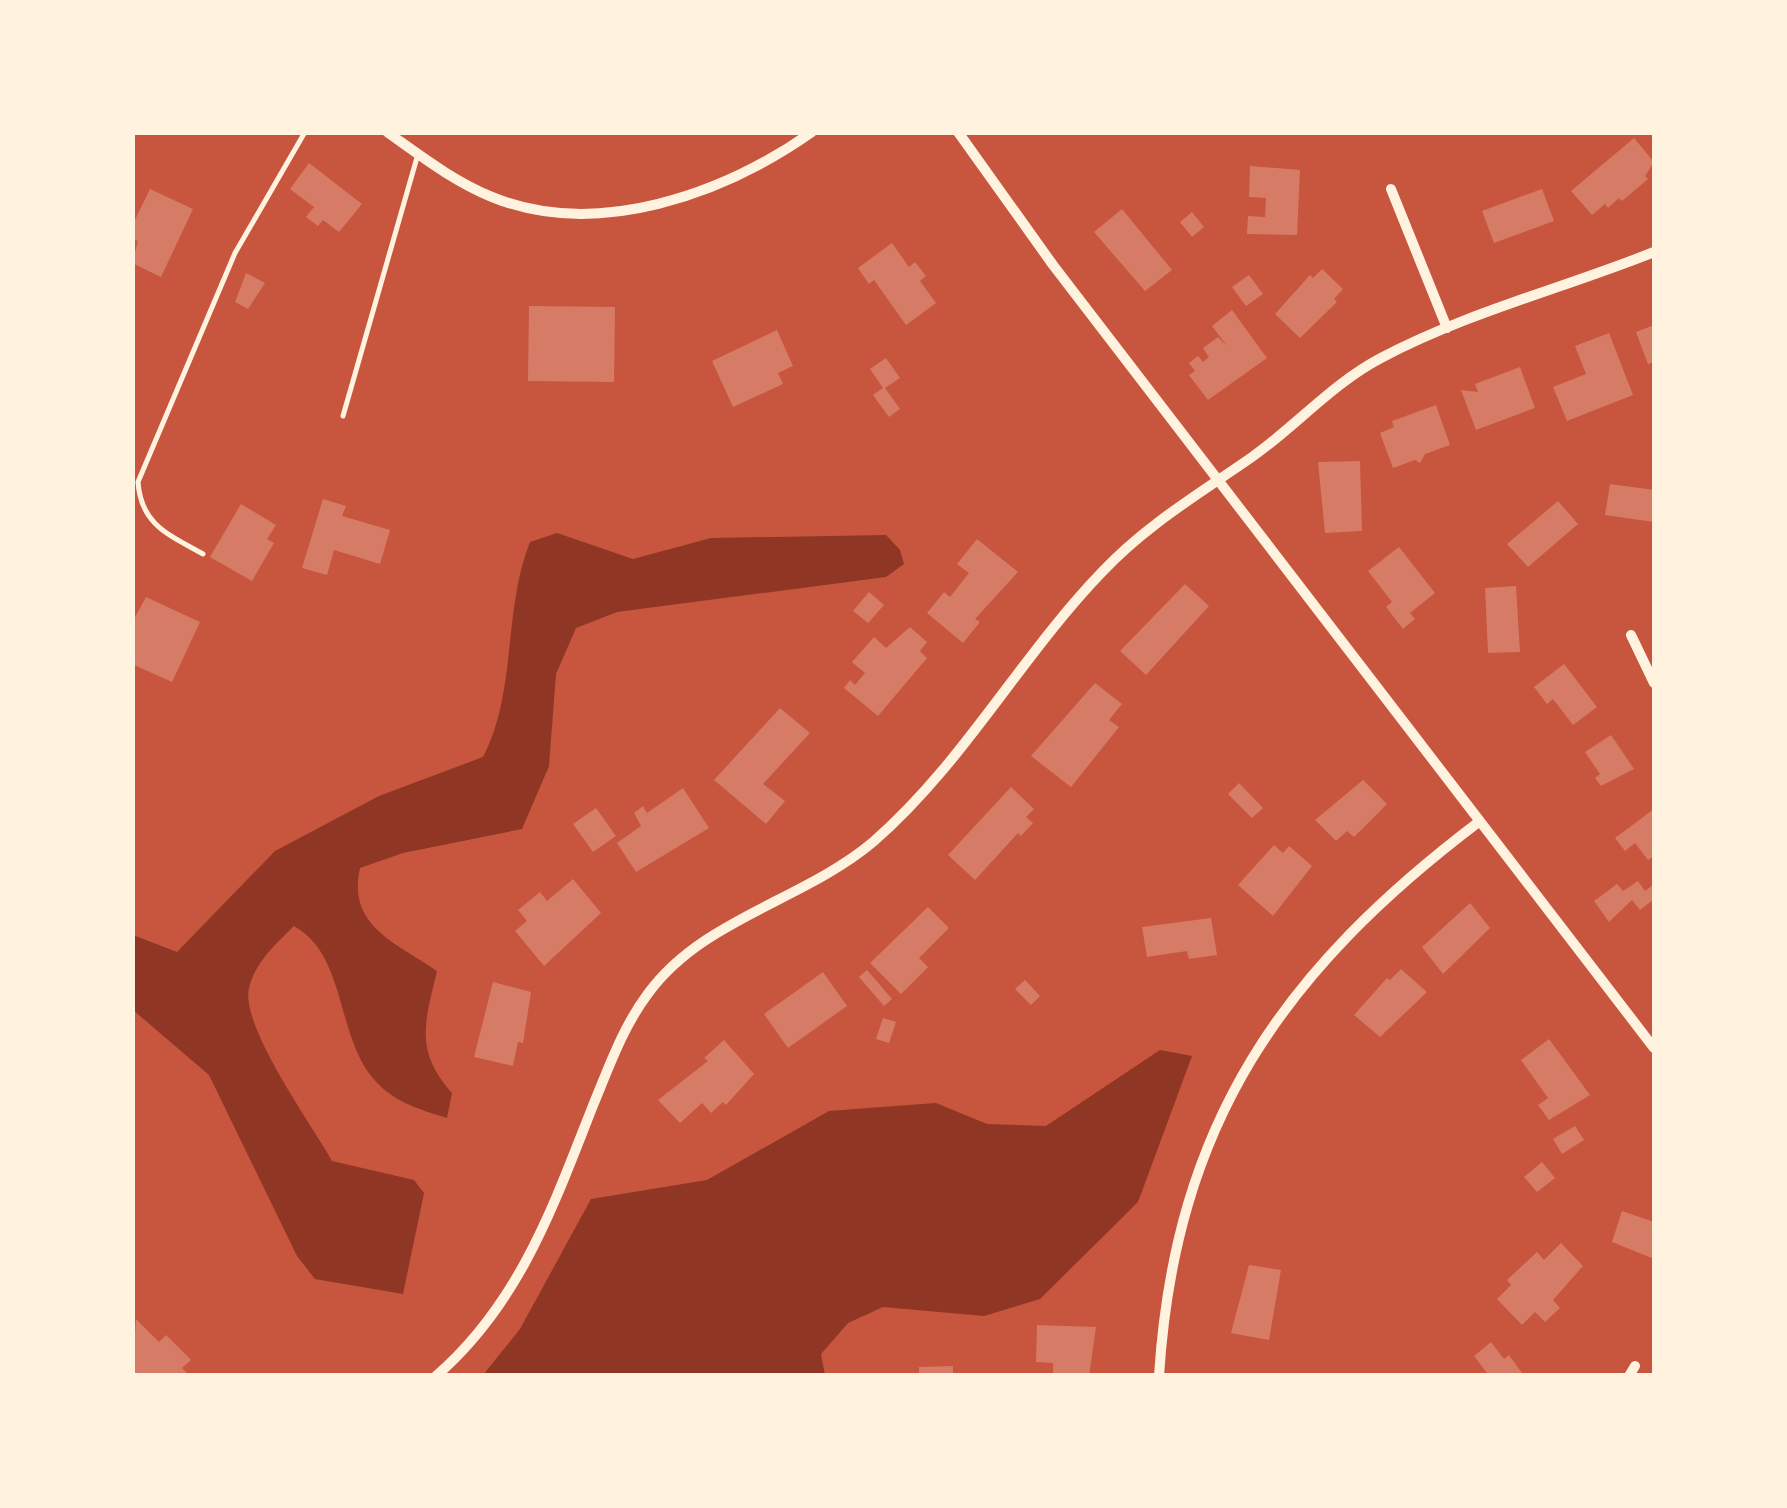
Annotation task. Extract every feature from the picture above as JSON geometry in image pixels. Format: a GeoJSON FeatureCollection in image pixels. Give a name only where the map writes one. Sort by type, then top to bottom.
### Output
{"type":"FeatureCollection","features":[{"type":"Feature","properties":{"kind":"street"},"geometry":{"type":"LineString","coordinates":[[387,132],[495,198],[533,209],[604,213],[698,190],[751,168],[812,132]]}},
{"type":"Feature","properties":{"kind":"street"},"geometry":{"type":"LineString","coordinates":[[958,132],[1217,479],[1654,1048]]}},
{"type":"Feature","properties":{"kind":"street"},"geometry":{"type":"LineString","coordinates":[[1391,188],[1447,328]]}},
{"type":"Feature","properties":{"kind":"street"},"geometry":{"type":"LineString","coordinates":[[436,1376],[486,1326],[536,1250],[613,1055],[644,998],[665,972],[691,949],[813,884],[873,842],[967,741],[1100,573],[1151,527],[1275,441],[1356,374],[1447,328],[1654,252]]}},
{"type":"Feature","properties":{"kind":"street"},"geometry":{"type":"LineString","coordinates":[[1631,635],[1654,683]]}},
{"type":"Feature","properties":{"kind":"street"},"geometry":{"type":"LineString","coordinates":[[1159,1376],[1171,1264],[1190,1194],[1240,1080],[1303,981],[1343,937],[1398,885],[1480,821]]}},
{"type":"Feature","properties":{"kind":"lane"},"geometry":{"type":"LineString","coordinates":[[204,554],[155,527],[146,516],[139,500],[141,468],[235,253],[305,132]]}},
{"type":"Feature","properties":{"kind":"lane"},"geometry":{"type":"LineString","coordinates":[[344,416],[418,154]]}},
{"type":"Feature","properties":{"kind":"shaded area"},"geometry":{"type":"Polygon","coordinates":[[[557,533],[633,559],[711,538],[886,535],[900,550],[904,564],[886,577],[617,612],[576,628],[556,674],[549,766],[522,829],[403,853],[360,868],[358,888],[368,918],[391,941],[437,971],[426,1035],[432,1063],[452,1093],[447,1118],[396,1098],[372,1077],[352,1039],[332,975],[311,939],[294,926],[267,954],[249,988],[255,1026],[332,1161],[414,1180],[424,1193],[403,1294],[315,1279],[297,1256],[209,1075],[133,1010],[133,935],[177,952],[275,851],[379,796],[483,757],[501,706],[516,595],[530,542],[557,533]]]}},
{"type":"Feature","properties":{"kind":"shaded area"},"geometry":{"type":"Polygon","coordinates":[[[1160,1050],[1192,1056],[1138,1202],[1040,1299],[984,1316],[883,1307],[848,1323],[821,1354],[825,1375],[483,1375],[520,1329],[591,1199],[707,1180],[829,1111],[936,1103],[987,1124],[1046,1126],[1160,1050]]]}},
{"type":"Feature","properties":{"kind":"building"},"geometry":{"type":"Polygon","coordinates":[[[1634,138],[1654,162],[1645,176],[1648,179],[1622,201],[1619,198],[1608,208],[1605,204],[1592,215],[1571,191],[1634,138]]]}},
{"type":"Feature","properties":{"kind":"building"},"geometry":{"type":"Polygon","coordinates":[[[309,163],[362,204],[339,232],[323,220],[318,226],[306,217],[314,207],[290,189],[309,163]]]}},
{"type":"Feature","properties":{"kind":"building"},"geometry":{"type":"Polygon","coordinates":[[[1250,166],[1300,170],[1297,235],[1247,234],[1248,216],[1265,217],[1266,198],[1249,197],[1250,166]]]}},
{"type":"Feature","properties":{"kind":"building"},"geometry":{"type":"Polygon","coordinates":[[[150,189],[193,209],[161,277],[132,263],[138,241],[132,239],[132,226],[150,189]]]}},
{"type":"Feature","properties":{"kind":"building"},"geometry":{"type":"Polygon","coordinates":[[[1542,189],[1554,221],[1494,243],[1482,211],[1542,189]]]}},
{"type":"Feature","properties":{"kind":"building"},"geometry":{"type":"Polygon","coordinates":[[[1122,209],[1172,270],[1145,291],[1094,232],[1122,209]]]}},
{"type":"Feature","properties":{"kind":"building"},"geometry":{"type":"Polygon","coordinates":[[[1192,212],[1204,227],[1192,237],[1180,222],[1192,212]]]}},
{"type":"Feature","properties":{"kind":"building"},"geometry":{"type":"Polygon","coordinates":[[[892,243],[909,267],[915,262],[926,276],[920,281],[936,303],[906,325],[874,280],[869,284],[858,268],[892,243]]]}},
{"type":"Feature","properties":{"kind":"building"},"geometry":{"type":"Polygon","coordinates":[[[1322,269],[1343,289],[1334,299],[1337,302],[1300,338],[1275,314],[1310,275],[1313,278],[1322,269]]]}},
{"type":"Feature","properties":{"kind":"building"},"geometry":{"type":"Polygon","coordinates":[[[246,273],[265,283],[248,309],[235,302],[246,273]]]}},
{"type":"Feature","properties":{"kind":"building"},"geometry":{"type":"Polygon","coordinates":[[[1249,275],[1263,294],[1246,306],[1232,287],[1249,275]]]}},
{"type":"Feature","properties":{"kind":"building"},"geometry":{"type":"Polygon","coordinates":[[[529,306],[615,307],[614,382],[528,381],[529,306]]]}},
{"type":"Feature","properties":{"kind":"building"},"geometry":{"type":"Polygon","coordinates":[[[1232,310],[1267,358],[1208,400],[1189,375],[1195,371],[1189,363],[1198,356],[1203,362],[1209,357],[1203,348],[1218,337],[1227,346],[1212,326],[1232,310]]]}},
{"type":"Feature","properties":{"kind":"building"},"geometry":{"type":"Polygon","coordinates":[[[1654,325],[1654,362],[1648,364],[1636,332],[1654,325]]]}},
{"type":"Feature","properties":{"kind":"building"},"geometry":{"type":"Polygon","coordinates":[[[777,330],[793,366],[778,373],[783,384],[733,407],[712,361],[777,330]]]}},
{"type":"Feature","properties":{"kind":"building"},"geometry":{"type":"Polygon","coordinates":[[[1609,333],[1633,395],[1567,421],[1553,387],[1586,374],[1575,346],[1609,333]]]}},
{"type":"Feature","properties":{"kind":"building"},"geometry":{"type":"Polygon","coordinates":[[[886,358],[900,378],[885,388],[900,409],[889,417],[873,395],[883,388],[870,369],[886,358]]]}},
{"type":"Feature","properties":{"kind":"building"},"geometry":{"type":"Polygon","coordinates":[[[1520,367],[1535,408],[1476,430],[1461,390],[1478,392],[1475,384],[1520,367]]]}},
{"type":"Feature","properties":{"kind":"building"},"geometry":{"type":"Polygon","coordinates":[[[1436,405],[1450,445],[1425,454],[1420,463],[1415,460],[1393,468],[1380,433],[1394,427],[1392,421],[1436,405]]]}},
{"type":"Feature","properties":{"kind":"building"},"geometry":{"type":"Polygon","coordinates":[[[1360,461],[1362,531],[1325,533],[1318,462],[1360,461]]]}},
{"type":"Feature","properties":{"kind":"building"},"geometry":{"type":"Polygon","coordinates":[[[1610,484],[1654,490],[1654,522],[1605,515],[1610,484]]]}},
{"type":"Feature","properties":{"kind":"building"},"geometry":{"type":"Polygon","coordinates":[[[323,499],[346,506],[342,516],[390,530],[380,564],[334,550],[327,575],[302,568],[323,499]]]}},
{"type":"Feature","properties":{"kind":"building"},"geometry":{"type":"Polygon","coordinates":[[[1558,501],[1578,524],[1528,567],[1507,544],[1558,501]]]}},
{"type":"Feature","properties":{"kind":"building"},"geometry":{"type":"Polygon","coordinates":[[[241,504],[276,525],[267,539],[274,543],[252,581],[210,557],[241,504]]]}},
{"type":"Feature","properties":{"kind":"building"},"geometry":{"type":"Polygon","coordinates":[[[977,539],[1018,572],[975,619],[980,622],[963,643],[927,613],[944,592],[950,597],[969,573],[957,564],[977,539]]]}},
{"type":"Feature","properties":{"kind":"building"},"geometry":{"type":"Polygon","coordinates":[[[1399,547],[1435,593],[1410,613],[1415,619],[1403,629],[1386,607],[1392,602],[1368,571],[1399,547]]]}},
{"type":"Feature","properties":{"kind":"building"},"geometry":{"type":"Polygon","coordinates":[[[1185,584],[1209,606],[1146,675],[1120,651],[1185,584]]]}},
{"type":"Feature","properties":{"kind":"building"},"geometry":{"type":"Polygon","coordinates":[[[1516,586],[1520,652],[1488,653],[1485,588],[1516,586]]]}},
{"type":"Feature","properties":{"kind":"building"},"geometry":{"type":"Polygon","coordinates":[[[869,592],[884,605],[868,623],[853,611],[869,592]]]}},
{"type":"Feature","properties":{"kind":"building"},"geometry":{"type":"Polygon","coordinates":[[[146,597],[200,622],[172,682],[132,664],[132,623],[146,597]]]}},
{"type":"Feature","properties":{"kind":"building"},"geometry":{"type":"Polygon","coordinates":[[[910,627],[927,642],[920,651],[927,658],[878,716],[844,688],[850,680],[855,685],[865,673],[852,662],[874,637],[886,648],[910,627]]]}},
{"type":"Feature","properties":{"kind":"building"},"geometry":{"type":"Polygon","coordinates":[[[1564,664],[1597,707],[1573,725],[1553,699],[1547,704],[1534,687],[1564,664]]]}},
{"type":"Feature","properties":{"kind":"building"},"geometry":{"type":"Polygon","coordinates":[[[1095,683],[1122,704],[1109,720],[1119,727],[1071,787],[1031,756],[1095,683]]]}},
{"type":"Feature","properties":{"kind":"building"},"geometry":{"type":"Polygon","coordinates":[[[780,708],[810,733],[763,784],[785,801],[766,824],[714,780],[780,708]]]}},
{"type":"Feature","properties":{"kind":"building"},"geometry":{"type":"Polygon","coordinates":[[[1611,735],[1634,769],[1601,786],[1595,778],[1600,774],[1585,752],[1611,735]]]}},
{"type":"Feature","properties":{"kind":"building"},"geometry":{"type":"Polygon","coordinates":[[[1363,780],[1387,804],[1354,837],[1347,831],[1336,841],[1315,820],[1363,780]]]}},
{"type":"Feature","properties":{"kind":"building"},"geometry":{"type":"Polygon","coordinates":[[[1239,783],[1263,808],[1252,818],[1228,794],[1239,783]]]}},
{"type":"Feature","properties":{"kind":"building"},"geometry":{"type":"Polygon","coordinates":[[[1011,787],[1034,809],[1026,817],[1033,823],[1021,836],[1018,833],[975,880],[948,855],[1011,787]]]}},
{"type":"Feature","properties":{"kind":"building"},"geometry":{"type":"Polygon","coordinates":[[[683,788],[709,828],[636,872],[617,843],[641,826],[634,813],[643,806],[647,813],[683,788]]]}},
{"type":"Feature","properties":{"kind":"building"},"geometry":{"type":"Polygon","coordinates":[[[596,808],[616,836],[593,852],[573,824],[596,808]]]}},
{"type":"Feature","properties":{"kind":"building"},"geometry":{"type":"Polygon","coordinates":[[[1654,809],[1654,856],[1648,860],[1635,843],[1625,851],[1615,838],[1654,809]]]}},
{"type":"Feature","properties":{"kind":"building"},"geometry":{"type":"Polygon","coordinates":[[[1274,845],[1283,853],[1289,846],[1312,866],[1273,916],[1238,885],[1274,845]]]}},
{"type":"Feature","properties":{"kind":"building"},"geometry":{"type":"Polygon","coordinates":[[[573,879],[601,913],[544,966],[515,931],[527,921],[518,910],[540,892],[547,901],[573,879]]]}},
{"type":"Feature","properties":{"kind":"building"},"geometry":{"type":"Polygon","coordinates":[[[1638,881],[1645,891],[1654,884],[1654,899],[1640,910],[1632,900],[1609,922],[1594,901],[1617,884],[1623,891],[1638,881]]]}},
{"type":"Feature","properties":{"kind":"building"},"geometry":{"type":"Polygon","coordinates":[[[1470,903],[1490,928],[1443,974],[1422,947],[1470,903]]]}},
{"type":"Feature","properties":{"kind":"building"},"geometry":{"type":"Polygon","coordinates":[[[928,907],[949,928],[919,958],[928,967],[901,994],[870,963],[928,907]]]}},
{"type":"Feature","properties":{"kind":"building"},"geometry":{"type":"Polygon","coordinates":[[[1211,918],[1217,955],[1189,959],[1187,951],[1147,957],[1142,927],[1211,918]]]}},
{"type":"Feature","properties":{"kind":"building"},"geometry":{"type":"Polygon","coordinates":[[[1401,969],[1427,992],[1380,1037],[1354,1015],[1387,978],[1390,980],[1401,969]]]}},
{"type":"Feature","properties":{"kind":"building"},"geometry":{"type":"Polygon","coordinates":[[[867,970],[892,999],[884,1006],[859,977],[867,970]]]}},
{"type":"Feature","properties":{"kind":"building"},"geometry":{"type":"Polygon","coordinates":[[[823,972],[847,1006],[788,1048],[764,1014],[823,972]]]}},
{"type":"Feature","properties":{"kind":"building"},"geometry":{"type":"Polygon","coordinates":[[[1025,980],[1040,996],[1031,1005],[1015,989],[1025,980]]]}},
{"type":"Feature","properties":{"kind":"building"},"geometry":{"type":"Polygon","coordinates":[[[493,982],[531,992],[523,1043],[518,1042],[513,1066],[474,1057],[493,982]]]}},
{"type":"Feature","properties":{"kind":"building"},"geometry":{"type":"Polygon","coordinates":[[[883,1018],[896,1022],[889,1043],[876,1039],[883,1018]]]}},
{"type":"Feature","properties":{"kind":"building"},"geometry":{"type":"Polygon","coordinates":[[[1549,1039],[1590,1095],[1549,1120],[1538,1105],[1548,1098],[1521,1060],[1549,1039]]]}},
{"type":"Feature","properties":{"kind":"building"},"geometry":{"type":"Polygon","coordinates":[[[724,1040],[754,1074],[726,1105],[723,1102],[711,1113],[702,1103],[680,1123],[658,1100],[708,1061],[704,1058],[724,1040]]]}},
{"type":"Feature","properties":{"kind":"building"},"geometry":{"type":"Polygon","coordinates":[[[1575,1126],[1584,1140],[1562,1154],[1553,1139],[1575,1126]]]}},
{"type":"Feature","properties":{"kind":"building"},"geometry":{"type":"Polygon","coordinates":[[[1542,1162],[1555,1178],[1537,1192],[1524,1177],[1542,1162]]]}},
{"type":"Feature","properties":{"kind":"building"},"geometry":{"type":"Polygon","coordinates":[[[1622,1211],[1654,1222],[1654,1259],[1612,1242],[1622,1211]]]}},
{"type":"Feature","properties":{"kind":"building"},"geometry":{"type":"Polygon","coordinates":[[[1561,1243],[1583,1266],[1553,1300],[1560,1308],[1545,1322],[1535,1312],[1522,1325],[1497,1299],[1511,1285],[1507,1280],[1537,1252],[1544,1260],[1561,1243]]]}},
{"type":"Feature","properties":{"kind":"building"},"geometry":{"type":"Polygon","coordinates":[[[1249,1265],[1281,1270],[1269,1340],[1231,1333],[1249,1265]]]}},
{"type":"Feature","properties":{"kind":"building"},"geometry":{"type":"Polygon","coordinates":[[[136,1319],[159,1342],[166,1335],[191,1360],[182,1368],[190,1376],[132,1376],[136,1319]]]}},
{"type":"Feature","properties":{"kind":"building"},"geometry":{"type":"Polygon","coordinates":[[[1037,1325],[1096,1327],[1089,1376],[1053,1376],[1053,1363],[1036,1362],[1037,1325]]]}},
{"type":"Feature","properties":{"kind":"building"},"geometry":{"type":"Polygon","coordinates":[[[1491,1342],[1504,1359],[1509,1355],[1524,1376],[1483,1376],[1487,1373],[1474,1356],[1491,1342]]]}},
{"type":"Feature","properties":{"kind":"building"},"geometry":{"type":"Polygon","coordinates":[[[953,1366],[953,1376],[919,1376],[919,1367],[953,1366]]]}}]}
